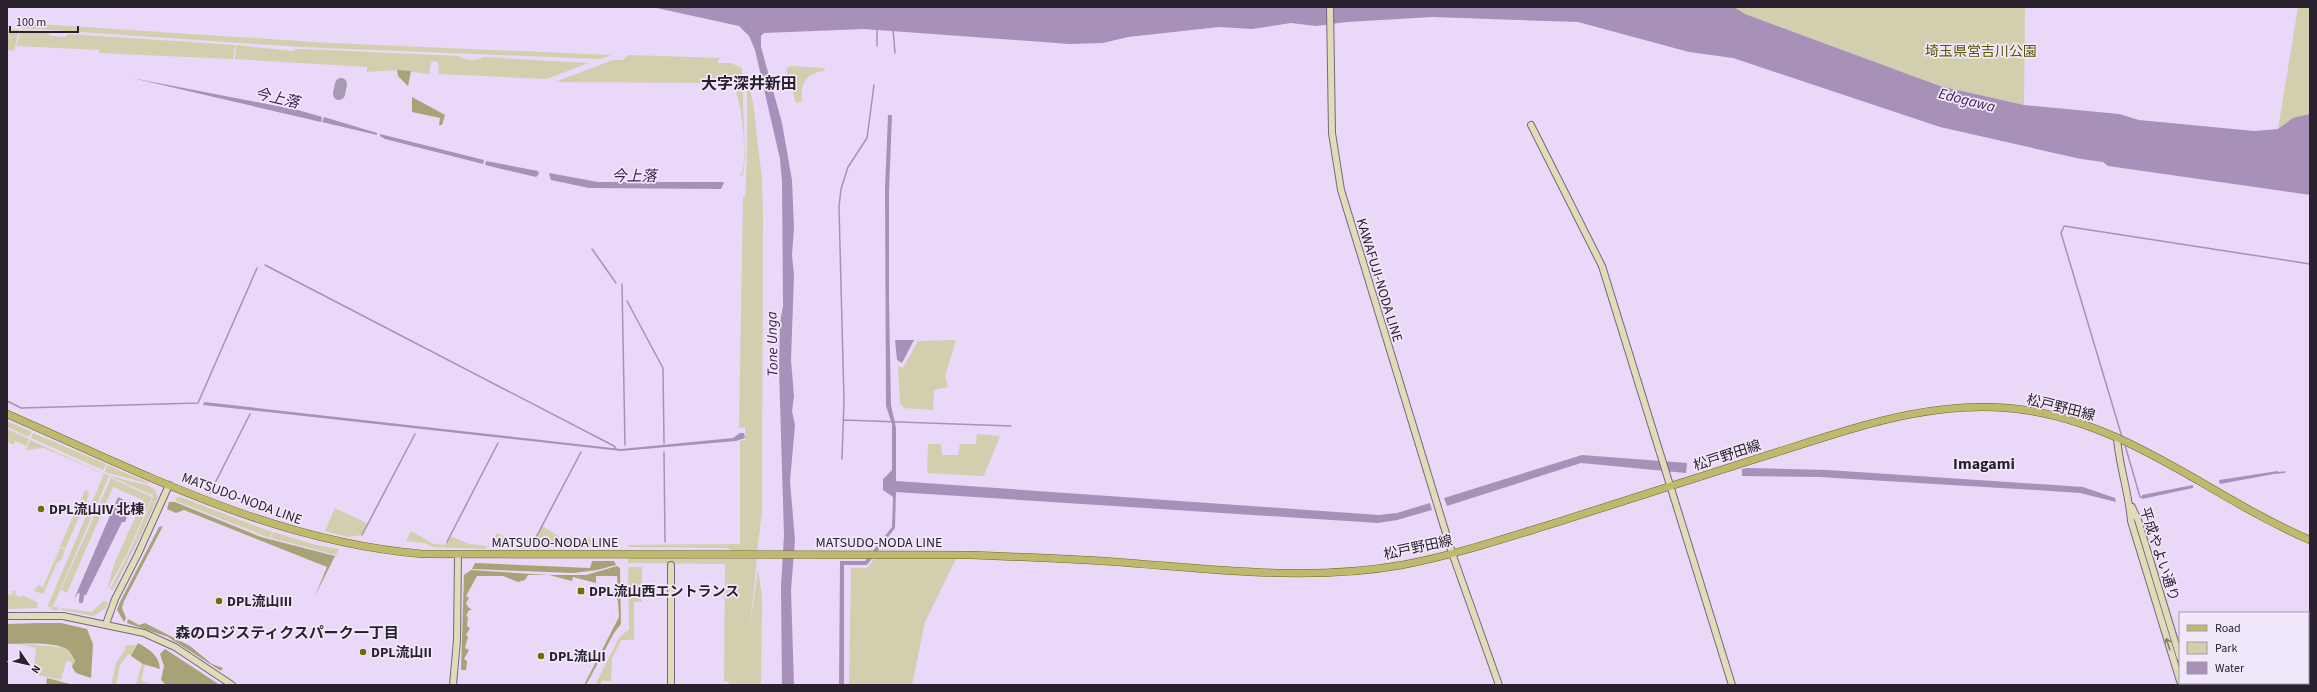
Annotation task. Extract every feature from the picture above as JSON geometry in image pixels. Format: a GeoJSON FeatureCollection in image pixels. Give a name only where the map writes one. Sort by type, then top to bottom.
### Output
{"type":"FeatureCollection","features":[{"type":"Feature","properties":{"kind":"main road","name":"松戸野田線"},"geometry":{"type":"LineString","coordinates":[[969,556],[1053,558],[1294,573],[1336,573],[1372,570],[1406,564],[1452,552],[1671,486],[1856,427],[1943,409],[1985,406],[2031,411],[2081,423],[2159,458],[2265,519],[2310,540]]}},
{"type":"Feature","properties":{"kind":"main road","name":"MATSUDO-NODA LINE"},"geometry":{"type":"LineString","coordinates":[[7,414],[169,485],[235,512],[317,538],[384,550],[458,555],[969,556]]}},
{"type":"Feature","properties":{"kind":"street","name":"KAWAFUJI-NODA LINE"},"geometry":{"type":"LineString","coordinates":[[1330,7],[1332,138],[1341,190],[1452,552],[1499,685]]}},
{"type":"Feature","properties":{"kind":"street"},"geometry":{"type":"LineString","coordinates":[[1531,125],[1602,266],[1732,685]]}},
{"type":"Feature","properties":{"kind":"street","name":"平成やよい通り"},"geometry":{"type":"LineString","coordinates":[[2117,438],[2118,459],[2130,503],[2138,520],[2179,655]]}},
{"type":"Feature","properties":{"kind":"street"},"geometry":{"type":"LineString","coordinates":[[106,624],[115,598],[138,554],[169,485]]}},
{"type":"Feature","properties":{"kind":"street","name":"平成やよい通り"},"geometry":{"type":"LineString","coordinates":[[2130,503],[2131,521],[2143,566],[2179,677]]}},
{"type":"Feature","properties":{"kind":"street"},"geometry":{"type":"LineString","coordinates":[[453,685],[457,640],[458,555]]}},
{"type":"Feature","properties":{"kind":"street"},"geometry":{"type":"LineString","coordinates":[[671,565],[671,685]]}},
{"type":"Feature","properties":{"kind":"street"},"geometry":{"type":"LineString","coordinates":[[7,616],[63,616],[144,633],[162,640],[232,685]]}},
{"type":"Feature","properties":{"kind":"green space","name":"埼玉県営吉川公園"},"geometry":{"type":"Polygon","coordinates":[[[1726,7],[2025,7],[2024,105],[1940,86],[1726,7]]]}},
{"type":"Feature","properties":{"kind":"green space"},"geometry":{"type":"Polygon","coordinates":[[[2298,7],[2310,7],[2310,116],[2278,129],[2298,7]]]}},
{"type":"Feature","properties":{"kind":"green space"},"geometry":{"type":"Polygon","coordinates":[[[23,23],[331,43],[611,55],[600,59],[302,47],[21,28],[23,23]]]}},
{"type":"Feature","properties":{"kind":"green space"},"geometry":{"type":"Polygon","coordinates":[[[7,29],[19,30],[14,51],[7,50],[7,29]]]}},
{"type":"Feature","properties":{"kind":"green space"},"geometry":{"type":"Polygon","coordinates":[[[21,30],[48,32],[50,36],[65,37],[69,34],[235,45],[233,59],[99,53],[99,50],[16,46],[21,30]]]}},
{"type":"Feature","properties":{"kind":"green space"},"geometry":{"type":"Polygon","coordinates":[[[236,45],[292,51],[297,49],[326,50],[459,56],[472,60],[484,57],[588,63],[547,79],[439,74],[438,62],[431,61],[429,74],[397,70],[367,72],[367,67],[235,59],[236,45]]]}},
{"type":"Feature","properties":{"kind":"green space"},"geometry":{"type":"Polygon","coordinates":[[[629,55],[721,58],[718,60],[718,63],[731,63],[742,68],[745,158],[743,175],[740,176],[743,170],[744,161],[744,134],[738,97],[735,89],[729,83],[555,82],[613,60],[622,60],[629,55]]]}},
{"type":"Feature","properties":{"kind":"green space"},"geometry":{"type":"Polygon","coordinates":[[[790,66],[825,68],[824,71],[813,74],[806,80],[802,89],[802,101],[796,103],[786,70],[790,66]]]}},
{"type":"Feature","properties":{"kind":"green space"},"geometry":{"type":"Polygon","coordinates":[[[747,78],[753,102],[762,180],[763,215],[762,512],[757,552],[730,552],[730,549],[721,548],[629,547],[628,545],[740,544],[740,441],[745,440],[745,427],[739,428],[743,197],[745,197],[747,152],[747,78]]]}},
{"type":"Feature","properties":{"kind":"green space"},"geometry":{"type":"Polygon","coordinates":[[[956,340],[945,376],[948,387],[934,390],[933,410],[904,408],[900,403],[898,366],[903,368],[918,341],[956,340]]]}},
{"type":"Feature","properties":{"kind":"green space"},"geometry":{"type":"Polygon","coordinates":[[[7,421],[32,432],[29,437],[7,427],[7,421]]]}},
{"type":"Feature","properties":{"kind":"green space"},"geometry":{"type":"Polygon","coordinates":[[[7,429],[29,439],[26,446],[15,441],[14,445],[7,442],[7,429]]]}},
{"type":"Feature","properties":{"kind":"green space"},"geometry":{"type":"Polygon","coordinates":[[[33,433],[106,464],[103,470],[31,438],[33,433]]]}},
{"type":"Feature","properties":{"kind":"green space"},"geometry":{"type":"Polygon","coordinates":[[[977,434],[1000,436],[984,476],[927,473],[928,444],[941,444],[942,455],[958,455],[960,444],[976,444],[977,434]]]}},
{"type":"Feature","properties":{"kind":"green space"},"geometry":{"type":"Polygon","coordinates":[[[30,440],[107,475],[149,486],[155,490],[158,497],[113,590],[110,589],[129,553],[153,497],[152,495],[109,476],[53,607],[58,607],[58,610],[51,610],[52,607],[48,607],[48,605],[104,474],[44,448],[26,450],[30,440]]]}},
{"type":"Feature","properties":{"kind":"green space"},"geometry":{"type":"Polygon","coordinates":[[[107,465],[149,483],[149,484],[105,472],[107,465]]]}},
{"type":"Feature","properties":{"kind":"green space"},"geometry":{"type":"Polygon","coordinates":[[[111,478],[152,497],[127,554],[107,590],[114,564],[143,500],[113,487],[67,593],[61,590],[111,478]]]}},
{"type":"Feature","properties":{"kind":"green space"},"geometry":{"type":"Polygon","coordinates":[[[85,490],[88,491],[89,495],[65,549],[60,546],[85,490]]]}},
{"type":"Feature","properties":{"kind":"green space"},"geometry":{"type":"Polygon","coordinates":[[[180,497],[272,532],[270,538],[176,501],[176,498],[180,497]]]}},
{"type":"Feature","properties":{"kind":"green space"},"geometry":{"type":"Polygon","coordinates":[[[335,508],[368,524],[362,535],[348,537],[325,531],[335,508]]]}},
{"type":"Feature","properties":{"kind":"green space"},"geometry":{"type":"Polygon","coordinates":[[[542,526],[562,538],[579,537],[574,544],[515,547],[509,542],[492,542],[497,533],[513,540],[534,542],[542,526]]]}},
{"type":"Feature","properties":{"kind":"green space"},"geometry":{"type":"Polygon","coordinates":[[[411,531],[434,544],[445,545],[450,536],[469,544],[487,546],[485,549],[433,547],[424,543],[406,541],[411,531]]]}},
{"type":"Feature","properties":{"kind":"green space"},"geometry":{"type":"Polygon","coordinates":[[[273,532],[316,545],[339,549],[336,555],[271,538],[273,532]]]}},
{"type":"Feature","properties":{"kind":"green space"},"geometry":{"type":"Polygon","coordinates":[[[584,535],[599,545],[580,545],[584,535]]]}},
{"type":"Feature","properties":{"kind":"green space"},"geometry":{"type":"Polygon","coordinates":[[[60,548],[65,550],[61,560],[57,563],[43,594],[34,591],[38,585],[43,587],[60,548]]]}},
{"type":"Feature","properties":{"kind":"green space"},"geometry":{"type":"Polygon","coordinates":[[[628,558],[757,559],[750,627],[758,569],[762,597],[761,685],[729,685],[729,682],[724,681],[725,564],[628,563],[628,558]]]}},
{"type":"Feature","properties":{"kind":"green space"},"geometry":{"type":"Polygon","coordinates":[[[875,558],[956,559],[925,622],[912,685],[849,685],[851,568],[867,568],[875,558]]]}},
{"type":"Feature","properties":{"kind":"green space"},"geometry":{"type":"Polygon","coordinates":[[[630,567],[642,567],[642,602],[634,602],[634,640],[621,640],[612,659],[611,681],[601,681],[601,685],[595,685],[620,636],[629,630],[628,570],[630,567]]]}},
{"type":"Feature","properties":{"kind":"green space"},"geometry":{"type":"Polygon","coordinates":[[[13,590],[16,591],[15,595],[20,597],[22,595],[37,602],[38,608],[7,609],[7,595],[13,594],[13,590]]]}},
{"type":"Feature","properties":{"kind":"green space"},"geometry":{"type":"Polygon","coordinates":[[[103,601],[108,602],[106,608],[93,616],[61,610],[61,608],[92,612],[103,601]]]}},
{"type":"Feature","properties":{"kind":"green space"},"geometry":{"type":"Polygon","coordinates":[[[20,644],[62,647],[68,650],[75,662],[72,667],[72,663],[69,661],[66,662],[61,680],[33,674],[36,648],[20,644]]]}},
{"type":"Feature","properties":{"kind":"green space"},"geometry":{"type":"Polygon","coordinates":[[[125,645],[138,645],[131,656],[128,654],[120,665],[116,685],[111,685],[116,663],[125,650],[125,645]]]}},
{"type":"Feature","properties":{"kind":"green space"},"geometry":{"type":"Polygon","coordinates":[[[142,663],[145,664],[141,680],[151,685],[136,685],[142,663]]]}},
{"type":"Feature","properties":{"kind":"shaded area"},"geometry":{"type":"Polygon","coordinates":[[[397,70],[411,71],[408,86],[398,76],[397,70]]]}},
{"type":"Feature","properties":{"kind":"shaded area"},"geometry":{"type":"Polygon","coordinates":[[[412,97],[445,115],[442,125],[439,125],[440,118],[412,112],[412,97]]]}},
{"type":"Feature","properties":{"kind":"shaded area"},"geometry":{"type":"Polygon","coordinates":[[[169,502],[175,502],[261,537],[335,556],[315,596],[327,567],[184,510],[176,513],[167,509],[169,502]]]}},
{"type":"Feature","properties":{"kind":"shaded area"},"geometry":{"type":"Polygon","coordinates":[[[163,526],[124,601],[122,608],[126,618],[124,622],[117,610],[120,602],[159,527],[163,526]]]}},
{"type":"Feature","properties":{"kind":"shaded area"},"geometry":{"type":"Polygon","coordinates":[[[592,561],[614,561],[616,565],[597,570],[574,573],[472,569],[475,563],[590,568],[592,561]]]}},
{"type":"Feature","properties":{"kind":"shaded area"},"geometry":{"type":"Polygon","coordinates":[[[617,566],[620,568],[621,624],[614,633],[586,685],[584,685],[619,617],[618,602],[615,593],[618,593],[617,576],[596,576],[596,583],[573,577],[572,581],[549,575],[586,575],[617,566]]]}},
{"type":"Feature","properties":{"kind":"shaded area"},"geometry":{"type":"Polygon","coordinates":[[[471,570],[548,575],[528,575],[525,580],[518,582],[503,576],[477,576],[466,596],[469,598],[466,603],[472,610],[469,610],[466,616],[468,617],[467,626],[470,628],[466,635],[468,637],[465,648],[469,650],[464,659],[467,661],[466,670],[461,670],[464,575],[471,570]]]}},
{"type":"Feature","properties":{"kind":"shaded area"},"geometry":{"type":"Polygon","coordinates":[[[128,619],[139,625],[145,623],[190,646],[212,664],[223,668],[221,671],[168,637],[127,623],[128,619]]]}},
{"type":"Feature","properties":{"kind":"shaded area"},"geometry":{"type":"Polygon","coordinates":[[[61,623],[87,629],[93,644],[91,678],[76,673],[72,667],[75,661],[70,652],[64,648],[49,644],[7,644],[7,624],[61,623]]]}},
{"type":"Feature","properties":{"kind":"shaded area"},"geometry":{"type":"Polygon","coordinates":[[[138,643],[150,650],[156,656],[160,669],[143,664],[131,656],[138,643]]]}},
{"type":"Feature","properties":{"kind":"shaded area"},"geometry":{"type":"Polygon","coordinates":[[[165,649],[220,685],[166,685],[161,680],[164,666],[160,654],[165,649]]]}},
{"type":"Feature","properties":{"kind":"shaded area"},"geometry":{"type":"Polygon","coordinates":[[[47,678],[74,685],[46,685],[47,678]]]}},
{"type":"Feature","properties":{"kind":"water","name":"Edogawa"},"geometry":{"type":"Polygon","coordinates":[[[652,7],[1734,7],[1745,14],[1940,86],[2024,105],[2119,114],[2139,120],[2254,131],[2278,129],[2293,118],[2310,114],[2310,195],[2108,166],[2103,162],[2081,159],[1940,127],[1733,58],[1689,52],[1578,22],[1432,17],[1347,22],[1316,26],[1291,23],[1252,29],[1219,27],[1128,37],[1103,43],[1069,44],[864,29],[764,33],[761,36],[761,47],[782,123],[792,180],[794,228],[792,255],[794,275],[791,360],[794,396],[792,411],[795,425],[790,481],[795,540],[791,590],[794,685],[782,685],[781,587],[784,535],[779,369],[780,323],[783,306],[782,182],[780,159],[755,50],[749,36],[739,26],[652,7]]]}},
{"type":"Feature","properties":{"kind":"water"},"geometry":{"type":"Polygon","coordinates":[[[132,78],[298,110],[322,117],[321,122],[132,78]]]}},
{"type":"Feature","properties":{"kind":"water"},"geometry":{"type":"Polygon","coordinates":[[[888,115],[892,115],[889,191],[889,301],[891,405],[896,428],[896,481],[1379,515],[1397,513],[1430,503],[1432,510],[1397,520],[1378,523],[896,492],[895,528],[867,565],[844,565],[844,685],[839,685],[840,561],[865,561],[892,527],[893,497],[883,490],[883,479],[892,470],[892,424],[886,406],[885,189],[888,115]]]}},
{"type":"Feature","properties":{"kind":"water"},"geometry":{"type":"Polygon","coordinates":[[[324,117],[377,133],[377,135],[322,122],[324,117]]]}},
{"type":"Feature","properties":{"kind":"water"},"geometry":{"type":"Polygon","coordinates":[[[380,134],[484,160],[483,164],[385,139],[380,136],[380,134]]]}},
{"type":"Feature","properties":{"kind":"water"},"geometry":{"type":"Polygon","coordinates":[[[486,161],[538,171],[539,174],[536,177],[485,165],[486,161]]]}},
{"type":"Feature","properties":{"kind":"water"},"geometry":{"type":"Polygon","coordinates":[[[549,173],[598,182],[724,183],[721,189],[589,188],[551,180],[549,173]]]}},
{"type":"Feature","properties":{"kind":"water"},"geometry":{"type":"Polygon","coordinates":[[[895,340],[914,340],[902,363],[897,360],[895,340]]]}},
{"type":"Feature","properties":{"kind":"water"},"geometry":{"type":"Polygon","coordinates":[[[204,402],[621,449],[733,438],[740,433],[744,433],[745,438],[736,441],[621,451],[203,405],[204,402]]]}},
{"type":"Feature","properties":{"kind":"water"},"geometry":{"type":"Polygon","coordinates":[[[1582,455],[1687,463],[1686,473],[1581,463],[1447,506],[1444,498],[1582,455]]]}},
{"type":"Feature","properties":{"kind":"water"},"geometry":{"type":"Polygon","coordinates":[[[1742,469],[1828,470],[2083,487],[2115,498],[2116,502],[2080,493],[1819,477],[1742,476],[1742,469]]]}},
{"type":"Feature","properties":{"kind":"water"},"geometry":{"type":"Polygon","coordinates":[[[2278,471],[2279,473],[2220,484],[2219,480],[2278,471]]]}},
{"type":"Feature","properties":{"kind":"water"},"geometry":{"type":"Polygon","coordinates":[[[2193,485],[2193,488],[2142,499],[2142,495],[2193,485]]]}},
{"type":"Feature","properties":{"kind":"water"},"geometry":{"type":"Polygon","coordinates":[[[118,497],[132,504],[125,522],[122,522],[86,595],[78,593],[74,599],[118,497]]]}},
{"type":"Feature","properties":{"kind":"waterway"},"geometry":{"type":"LineString","coordinates":[[877,28],[877,46]]}},
{"type":"Feature","properties":{"kind":"waterway"},"geometry":{"type":"LineString","coordinates":[[893,29],[895,53]]}},
{"type":"Feature","properties":{"kind":"waterway"},"geometry":{"type":"LineString","coordinates":[[842,459],[844,401],[839,207],[841,189],[848,167],[867,138],[874,85]]}},
{"type":"Feature","properties":{"kind":"waterway"},"geometry":{"type":"LineString","coordinates":[[2122,437],[2061,233],[2064,226],[2310,264]]}},
{"type":"Feature","properties":{"kind":"waterway"},"geometry":{"type":"LineString","coordinates":[[592,249],[616,283]]}},
{"type":"Feature","properties":{"kind":"waterway"},"geometry":{"type":"LineString","coordinates":[[265,265],[614,446],[616,449]]}},
{"type":"Feature","properties":{"kind":"waterway"},"geometry":{"type":"LineString","coordinates":[[7,401],[21,408],[198,403],[257,268]]}},
{"type":"Feature","properties":{"kind":"waterway"},"geometry":{"type":"LineString","coordinates":[[622,284],[625,445]]}},
{"type":"Feature","properties":{"kind":"waterway"},"geometry":{"type":"LineString","coordinates":[[627,301],[663,368],[664,443]]}},
{"type":"Feature","properties":{"kind":"waterway"},"geometry":{"type":"LineString","coordinates":[[210,493],[250,414]]}},
{"type":"Feature","properties":{"kind":"waterway"},"geometry":{"type":"LineString","coordinates":[[843,420],[1011,426]]}},
{"type":"Feature","properties":{"kind":"waterway"},"geometry":{"type":"LineString","coordinates":[[362,535],[415,434]]}},
{"type":"Feature","properties":{"kind":"waterway"},"geometry":{"type":"LineString","coordinates":[[447,542],[498,443]]}},
{"type":"Feature","properties":{"kind":"waterway"},"geometry":{"type":"LineString","coordinates":[[2125,445],[2140,497],[2143,497]]}},
{"type":"Feature","properties":{"kind":"waterway"},"geometry":{"type":"LineString","coordinates":[[532,545],[581,452]]}},
{"type":"Feature","properties":{"kind":"waterway"},"geometry":{"type":"LineString","coordinates":[[664,452],[665,542]]}},
{"type":"Feature","properties":{"kind":"waterway"},"geometry":{"type":"LineString","coordinates":[[2277,473],[2285,472]]}},
{"type":"Feature","properties":{"kind":"waterway"},"geometry":{"type":"LineString","coordinates":[[81,601],[82,594]]}},
{"type":"Feature","properties":{"kind":"taxiway"},"geometry":{"type":"LineString","coordinates":[[339,94],[341,84]]}},
{"type":"Feature","properties":{"kind":"place","name":"DPL流山IV 北棟"},"geometry":{"type":"Point","coordinates":[41,509]}},
{"type":"Feature","properties":{"kind":"place","name":"DPL流山西エントランス"},"geometry":{"type":"Point","coordinates":[581,591]}},
{"type":"Feature","properties":{"kind":"place","name":"DPL流山III"},"geometry":{"type":"Point","coordinates":[219,601]}},
{"type":"Feature","properties":{"kind":"place","name":"DPL流山II"},"geometry":{"type":"Point","coordinates":[363,652]}},
{"type":"Feature","properties":{"kind":"place","name":"DPL流山I"},"geometry":{"type":"Point","coordinates":[541,656]}},
{"type":"Feature","properties":{"kind":"district","name":"大字深井新田"},"geometry":{"type":"Point","coordinates":[749,83]}},
{"type":"Feature","properties":{"kind":"district","name":"Imagami"},"geometry":{"type":"Point","coordinates":[1984,463]}},
{"type":"Feature","properties":{"kind":"district","name":"森のロジスティクスパーク一丁目"},"geometry":{"type":"Point","coordinates":[287,633]}},
{"type":"Feature","properties":{"kind":"water label","name":"今上落"},"geometry":{"type":"Point","coordinates":[277,98]}},
{"type":"Feature","properties":{"kind":"water label","name":"今上落"},"geometry":{"type":"Point","coordinates":[634,176]}},
{"type":"Feature","properties":{"kind":"water label","name":"Tone Unga"},"geometry":{"type":"Point","coordinates":[772,344]}}]}
